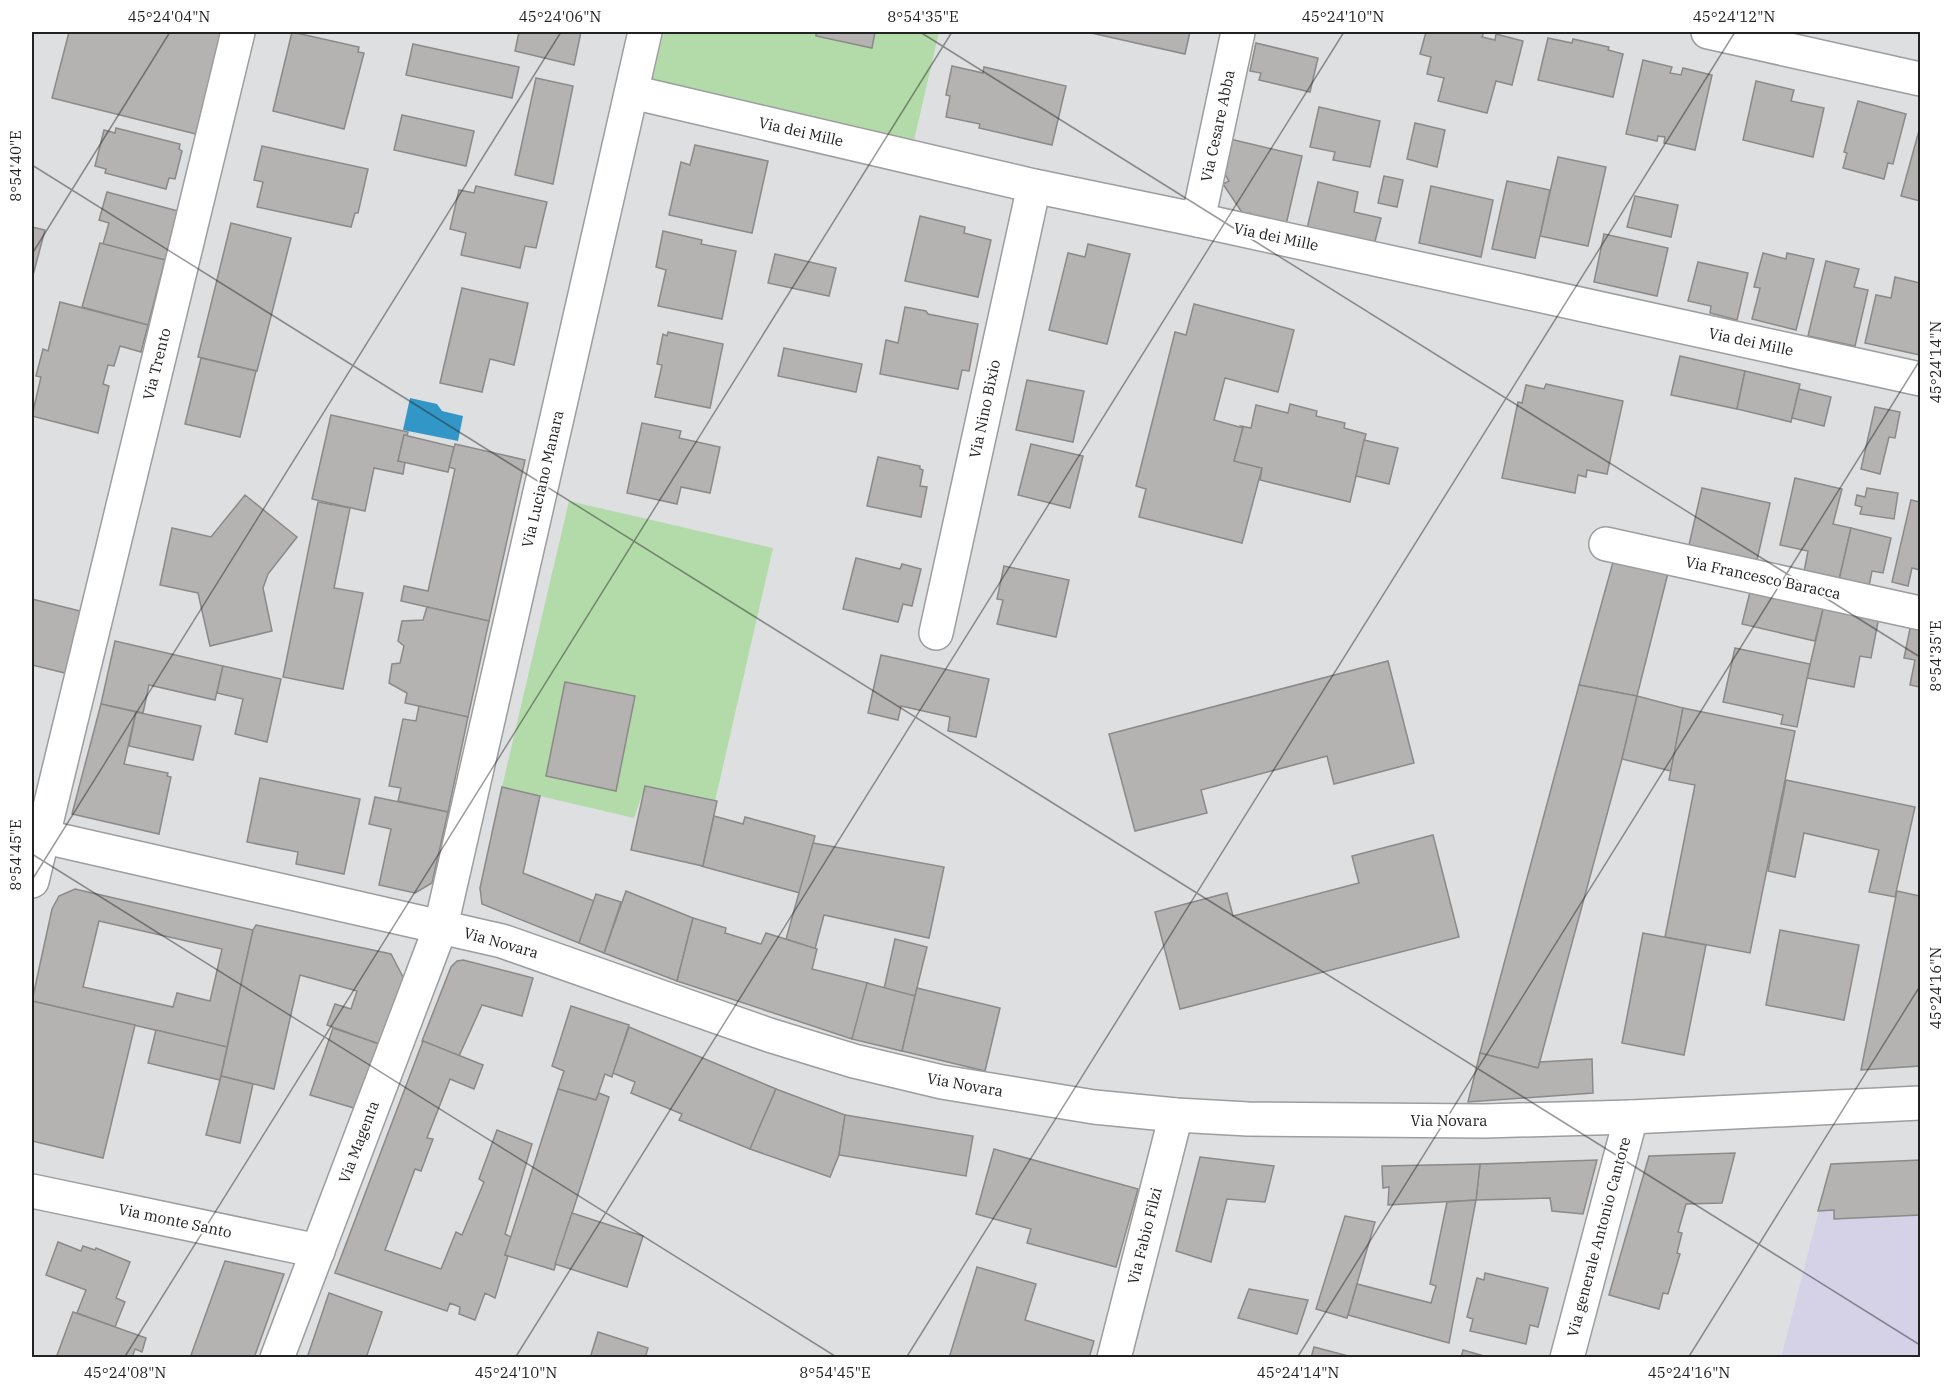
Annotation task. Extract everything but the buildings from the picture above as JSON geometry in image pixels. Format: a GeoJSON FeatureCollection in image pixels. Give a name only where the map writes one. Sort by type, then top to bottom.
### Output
{"type":"FeatureCollection","features":[{"type":"Feature","properties":{"kind":"street","name":"Via Trento"},"geometry":{"type":"LineString","coordinates":[[32,881],[36,835],[76,696],[238,32]]}},
{"type":"Feature","properties":{"kind":"street","name":"Via Luciano Manara"},"geometry":{"type":"LineString","coordinates":[[441,926],[645,32]]}},
{"type":"Feature","properties":{"kind":"street","name":"Via Cesare Abba"},"geometry":{"type":"LineString","coordinates":[[1198,220],[1238,32]]}},
{"type":"Feature","properties":{"kind":"street"},"geometry":{"type":"LineString","coordinates":[[1723,33],[1920,79]]}},
{"type":"Feature","properties":{"kind":"street","name":"Via dei Mille"},"geometry":{"type":"LineString","coordinates":[[632,92],[1034,186],[1920,379]]}},
{"type":"Feature","properties":{"kind":"street","name":"Via Nino Bixio"},"geometry":{"type":"LineString","coordinates":[[936,633],[1034,186]]}},
{"type":"Feature","properties":{"kind":"street","name":"Via Francesco Baracca"},"geometry":{"type":"LineString","coordinates":[[1606,544],[1920,613]]}},
{"type":"Feature","properties":{"kind":"street","name":"Via Novara"},"geometry":{"type":"LineString","coordinates":[[36,835],[502,941],[769,1035],[854,1061],[942,1082],[1094,1107],[1248,1119],[1484,1121],[1631,1117],[1920,1103]]}},
{"type":"Feature","properties":{"kind":"street","name":"Via Magenta"},"geometry":{"type":"LineString","coordinates":[[277,1358],[441,926]]}},
{"type":"Feature","properties":{"kind":"street","name":"Via Fabio Filzi"},"geometry":{"type":"LineString","coordinates":[[1114,1358],[1176,1115]]}},
{"type":"Feature","properties":{"kind":"street","name":"Via generale Antonio Cantore"},"geometry":{"type":"LineString","coordinates":[[1567,1358],[1631,1117]]}},
{"type":"Feature","properties":{"kind":"street","name":"Via monte Santo"},"geometry":{"type":"LineString","coordinates":[[32,1191],[318,1251]]}},
{"type":"Feature","properties":{"kind":"shaded area"},"geometry":{"type":"Polygon","coordinates":[[[1920,1160],[1920,1357],[1781,1358],[1831,1164],[1920,1160]]]}},
{"type":"Feature","properties":{"kind":"green space"},"geometry":{"type":"Polygon","coordinates":[[[664,32],[939,32],[912,149],[650,89],[664,32]]]}},
{"type":"Feature","properties":{"kind":"green space"},"geometry":{"type":"Polygon","coordinates":[[[569,501],[773,548],[715,801],[645,786],[634,818],[502,787],[569,501]]]}},
{"type":"Feature","properties":{"kind":"water"},"geometry":{"type":"Polygon","coordinates":[[[410,398],[437,404],[442,411],[463,416],[458,441],[403,430],[410,398]]]}}]}
